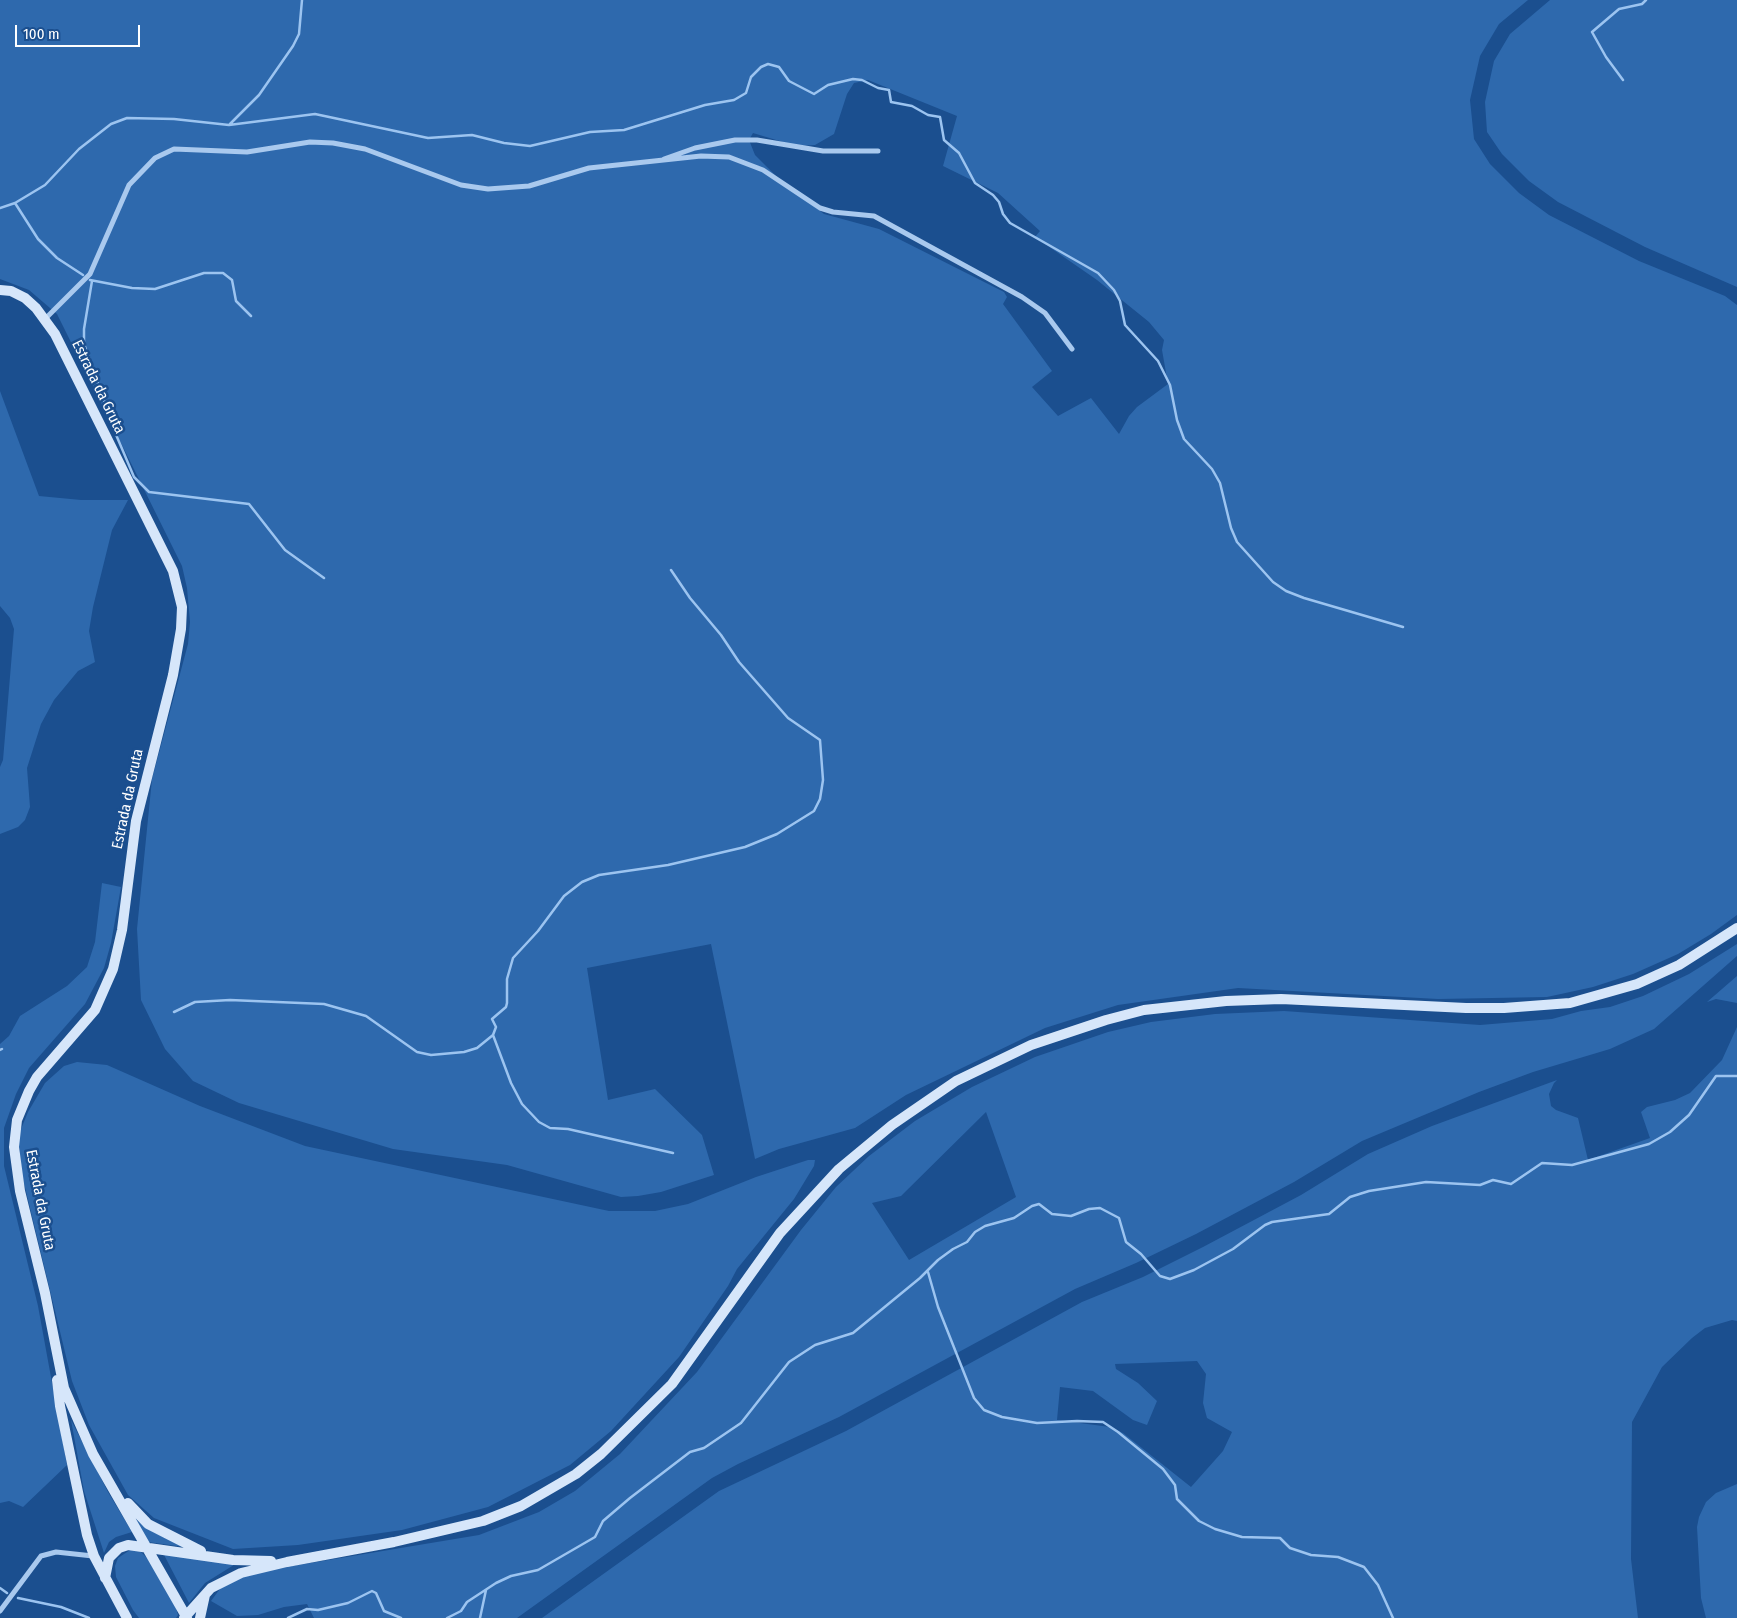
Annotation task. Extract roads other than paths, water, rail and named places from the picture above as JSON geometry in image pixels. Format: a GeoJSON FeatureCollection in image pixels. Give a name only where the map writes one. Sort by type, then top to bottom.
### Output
{"type":"FeatureCollection","features":[{"type":"Feature","properties":{"kind":"main road","name":"Estrada da Gruta"},"geometry":{"type":"LineString","coordinates":[[0,290],[11,291],[24,298],[45,319],[70,364],[173,571],[182,606],[181,629],[173,675],[136,821],[122,930],[113,969],[95,1010],[37,1077],[17,1120],[14,1147],[17,1172],[54,1340]]}},
{"type":"Feature","properties":{"kind":"main road"},"geometry":{"type":"LineString","coordinates":[[54,1340],[64,1388],[75,1417],[185,1617],[206,1593],[231,1577],[287,1562],[394,1542],[483,1521],[521,1506],[576,1474],[601,1454],[672,1384],[780,1233],[839,1169],[892,1125],[956,1081],[1031,1045],[1097,1022],[1144,1010],[1226,1001],[1281,999],[1466,1008],[1514,1008],[1570,1003],[1636,984],[1679,965],[1737,928]]}},
{"type":"Feature","properties":{"kind":"main road"},"geometry":{"type":"LineString","coordinates":[[54,1340],[60,1406],[82,1514],[94,1556],[127,1618]]}},
{"type":"Feature","properties":{"kind":"main road"},"geometry":{"type":"LineString","coordinates":[[112,1485],[148,1524],[215,1557]]}},
{"type":"Feature","properties":{"kind":"main road"},"geometry":{"type":"LineString","coordinates":[[105,1578],[107,1562],[118,1548],[128,1546],[244,1561],[287,1562]]}},
{"type":"Feature","properties":{"kind":"main road"},"geometry":{"type":"LineString","coordinates":[[200,1618],[206,1593]]}},
{"type":"Feature","properties":{"kind":"street"},"geometry":{"type":"LineString","coordinates":[[657,162],[695,148],[735,140],[757,140],[823,151],[878,151]]}},
{"type":"Feature","properties":{"kind":"street"},"geometry":{"type":"LineString","coordinates":[[45,319],[71,295],[94,267],[120,201],[129,185],[155,158],[174,149],[247,152],[310,142],[333,143],[365,149],[461,185],[488,189],[528,186],[589,168],[701,156],[728,157],[763,170],[820,208],[833,212],[874,216],[1034,304],[1056,326],[1072,349]]}},
{"type":"Feature","properties":{"kind":"street"},"geometry":{"type":"LineString","coordinates":[[0,1611],[41,1556],[56,1552],[94,1556]]}},
{"type":"Feature","properties":{"kind":"waterway"},"geometry":{"type":"LineString","coordinates":[[230,124],[259,95],[293,46],[299,34],[302,0]]}},
{"type":"Feature","properties":{"kind":"waterway"},"geometry":{"type":"LineString","coordinates":[[1623,80],[1606,57],[1592,32],[1619,9],[1642,4],[1646,0]]}},
{"type":"Feature","properties":{"kind":"waterway"},"geometry":{"type":"LineString","coordinates":[[0,208],[15,203],[45,185],[79,149],[111,124],[127,118],[174,119],[229,125],[315,114],[428,138],[472,135],[504,143],[530,146],[590,132],[624,130],[705,105],[734,100],[746,93],[751,77],[761,67],[768,64],[779,67],[789,81],[814,94],[828,85],[853,79],[862,80],[878,88],[889,90],[891,102],[912,106],[928,115],[940,117],[944,140],[959,153],[975,183],[993,195],[999,202],[1003,214],[1010,223],[1098,273],[1114,290],[1120,301],[1125,325],[1158,361],[1170,385],[1177,420],[1184,439],[1212,469],[1220,483],[1231,528],[1237,542],[1273,582],[1286,591],[1304,598],[1403,627]]}},
{"type":"Feature","properties":{"kind":"waterway"},"geometry":{"type":"LineString","coordinates":[[15,203],[38,239],[57,258],[83,275]]}},
{"type":"Feature","properties":{"kind":"waterway"},"geometry":{"type":"LineString","coordinates":[[90,280],[132,288],[155,289],[204,273],[223,273],[232,280],[236,301],[251,316]]}},
{"type":"Feature","properties":{"kind":"waterway"},"geometry":{"type":"LineString","coordinates":[[92,281],[84,329],[84,344],[117,437],[134,477],[149,492],[249,504],[285,550],[324,578]]}},
{"type":"Feature","properties":{"kind":"waterway"},"geometry":{"type":"LineString","coordinates":[[174,1012],[195,1002],[230,1000],[324,1004],[366,1016],[417,1052],[431,1055],[464,1052],[477,1048],[493,1035],[496,1027],[492,1019],[506,1007],[507,979],[513,958],[538,931],[564,896],[582,882],[599,875],[668,865],[745,847],[777,834],[814,811],[820,799],[823,780],[820,740],[788,718],[739,662],[721,635],[690,598],[671,570]]}},
{"type":"Feature","properties":{"kind":"waterway"},"geometry":{"type":"LineString","coordinates":[[493,1035],[511,1083],[522,1104],[539,1122],[550,1128],[568,1129],[673,1153]]}},
{"type":"Feature","properties":{"kind":"waterway"},"geometry":{"type":"LineString","coordinates":[[447,1618],[461,1611],[467,1602],[496,1583],[511,1576],[538,1570],[595,1537],[603,1521],[630,1498],[690,1452],[704,1448],[741,1423],[789,1362],[815,1345],[853,1333],[920,1278],[938,1260],[967,1242],[975,1232],[985,1226],[1014,1218],[1032,1206],[1039,1204],[1052,1214],[1071,1216],[1089,1209],[1100,1208],[1119,1218],[1126,1242],[1141,1254],[1160,1276],[1170,1279],[1194,1270],[1233,1249],[1265,1225],[1272,1222],[1329,1214],[1350,1197],[1369,1191],[1426,1182],[1480,1185],[1493,1180],[1511,1184],[1542,1163],[1572,1165],[1649,1144],[1670,1132],[1689,1115],[1716,1076],[1737,1076]]}},
{"type":"Feature","properties":{"kind":"waterway"},"geometry":{"type":"LineString","coordinates":[[928,1272],[938,1307],[974,1398],[984,1410],[1002,1417],[1037,1423],[1103,1422],[1163,1469],[1175,1485],[1177,1499],[1199,1521],[1215,1529],[1242,1537],[1280,1538],[1290,1548],[1311,1555],[1338,1557],[1364,1567],[1378,1585],[1393,1618]]}},
{"type":"Feature","properties":{"kind":"waterway"},"geometry":{"type":"LineString","coordinates":[[0,1588],[7,1593]]}},
{"type":"Feature","properties":{"kind":"waterway"},"geometry":{"type":"LineString","coordinates":[[480,1618],[486,1590]]}},
{"type":"Feature","properties":{"kind":"waterway"},"geometry":{"type":"LineString","coordinates":[[288,1618],[307,1609],[318,1610],[348,1603],[372,1591],[376,1593],[384,1611],[401,1618]]}},
{"type":"Feature","properties":{"kind":"waterway"},"geometry":{"type":"LineString","coordinates":[[18,1598],[61,1607],[89,1618]]}}]}
